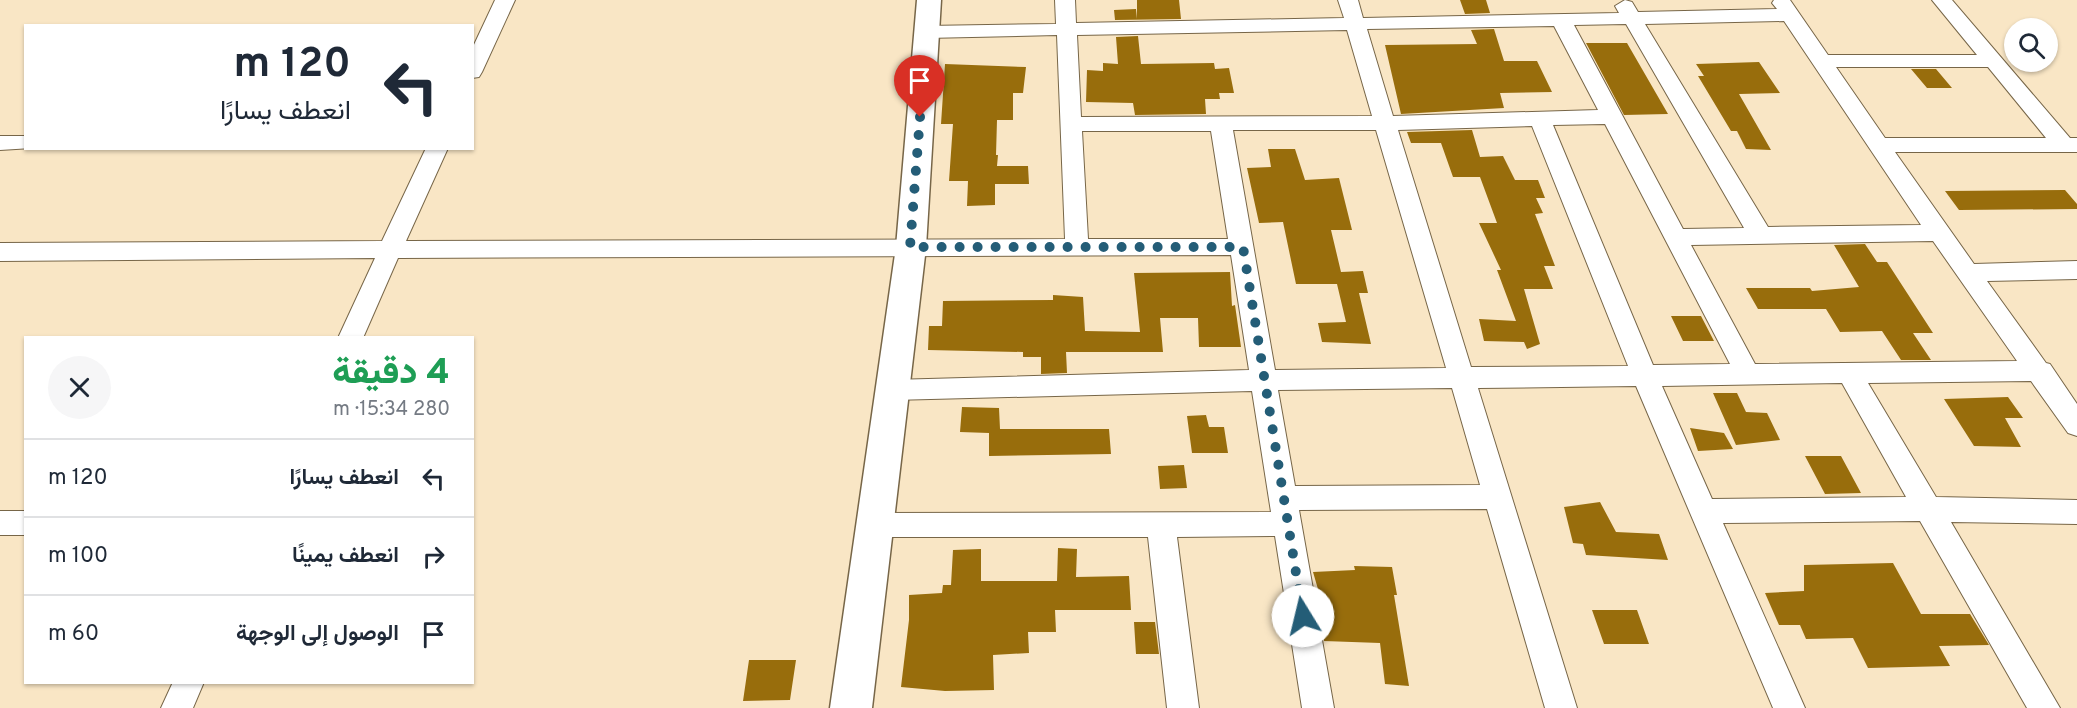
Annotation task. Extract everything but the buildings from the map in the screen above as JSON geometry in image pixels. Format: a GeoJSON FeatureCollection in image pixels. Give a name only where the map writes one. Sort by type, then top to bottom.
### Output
{"type":"FeatureCollection","features":[{"type":"Feature","properties":{"kind":"street"},"geometry":{"type":"LineString","coordinates":[[474,68],[505,0]]}},
{"type":"Feature","properties":{"kind":"street"},"geometry":{"type":"LineString","coordinates":[[1065,0],[1077,247]]}},
{"type":"Feature","properties":{"kind":"street"},"geometry":{"type":"LineString","coordinates":[[1942,0],[1993,61],[2070,145]]}},
{"type":"Feature","properties":{"kind":"street"},"geometry":{"type":"LineString","coordinates":[[851,708],[910,247],[927,16],[1067,28],[1351,11],[1560,18],[1627,9],[1785,7],[1939,233],[2041,371],[2077,425]]}},
{"type":"Feature","properties":{"kind":"street"},"geometry":{"type":"LineString","coordinates":[[1627,9],[1761,236]]}},
{"type":"Feature","properties":{"kind":"street"},"geometry":{"type":"LineString","coordinates":[[1351,11],[1561,708]]}},
{"type":"Feature","properties":{"kind":"street"},"geometry":{"type":"LineString","coordinates":[[1560,18],[1748,375]]}},
{"type":"Feature","properties":{"kind":"street"},"geometry":{"type":"LineString","coordinates":[[1822,61],[1993,61]]}},
{"type":"Feature","properties":{"kind":"street"},"geometry":{"type":"LineString","coordinates":[[1071,123],[1385,123],[1612,117]]}},
{"type":"Feature","properties":{"kind":"street"},"geometry":{"type":"LineString","coordinates":[[1540,119],[1645,376],[1789,708]]}},
{"type":"Feature","properties":{"kind":"street"},"geometry":{"type":"LineString","coordinates":[[1221,123],[1318,708]]}},
{"type":"Feature","properties":{"kind":"street"},"geometry":{"type":"LineString","coordinates":[[0,143],[24,143]]}},
{"type":"Feature","properties":{"kind":"street"},"geometry":{"type":"LineString","coordinates":[[1879,145],[2070,145]]}},
{"type":"Feature","properties":{"kind":"street"},"geometry":{"type":"LineString","coordinates":[[351,336],[436,150]]}},
{"type":"Feature","properties":{"kind":"street"},"geometry":{"type":"LineString","coordinates":[[1676,237],[1939,233]]}},
{"type":"Feature","properties":{"kind":"street"},"geometry":{"type":"LineString","coordinates":[[0,252],[1243,247]]}},
{"type":"Feature","properties":{"kind":"street"},"geometry":{"type":"LineString","coordinates":[[1968,273],[2077,270]]}},
{"type":"Feature","properties":{"kind":"street"},"geometry":{"type":"LineString","coordinates":[[892,390],[1265,380],[2041,371]]}},
{"type":"Feature","properties":{"kind":"street"},"geometry":{"type":"LineString","coordinates":[[1849,373],[2044,708]]}},
{"type":"Feature","properties":{"kind":"street"},"geometry":{"type":"LineString","coordinates":[[874,525],[1161,524],[1286,511],[1498,497]]}},
{"type":"Feature","properties":{"kind":"street"},"geometry":{"type":"LineString","coordinates":[[1703,511],[1928,509],[2077,512]]}},
{"type":"Feature","properties":{"kind":"street"},"geometry":{"type":"LineString","coordinates":[[0,523],[24,523]]}},
{"type":"Feature","properties":{"kind":"street"},"geometry":{"type":"LineString","coordinates":[[1161,524],[1183,708]]}},
{"type":"Feature","properties":{"kind":"street"},"geometry":{"type":"LineString","coordinates":[[177,708],[188,684]]}},
{"type":"Feature","properties":{"kind":"route"},"geometry":{"type":"LineString","coordinates":[[920,117],[910,247],[1243,247],[1303,616]]}}]}
